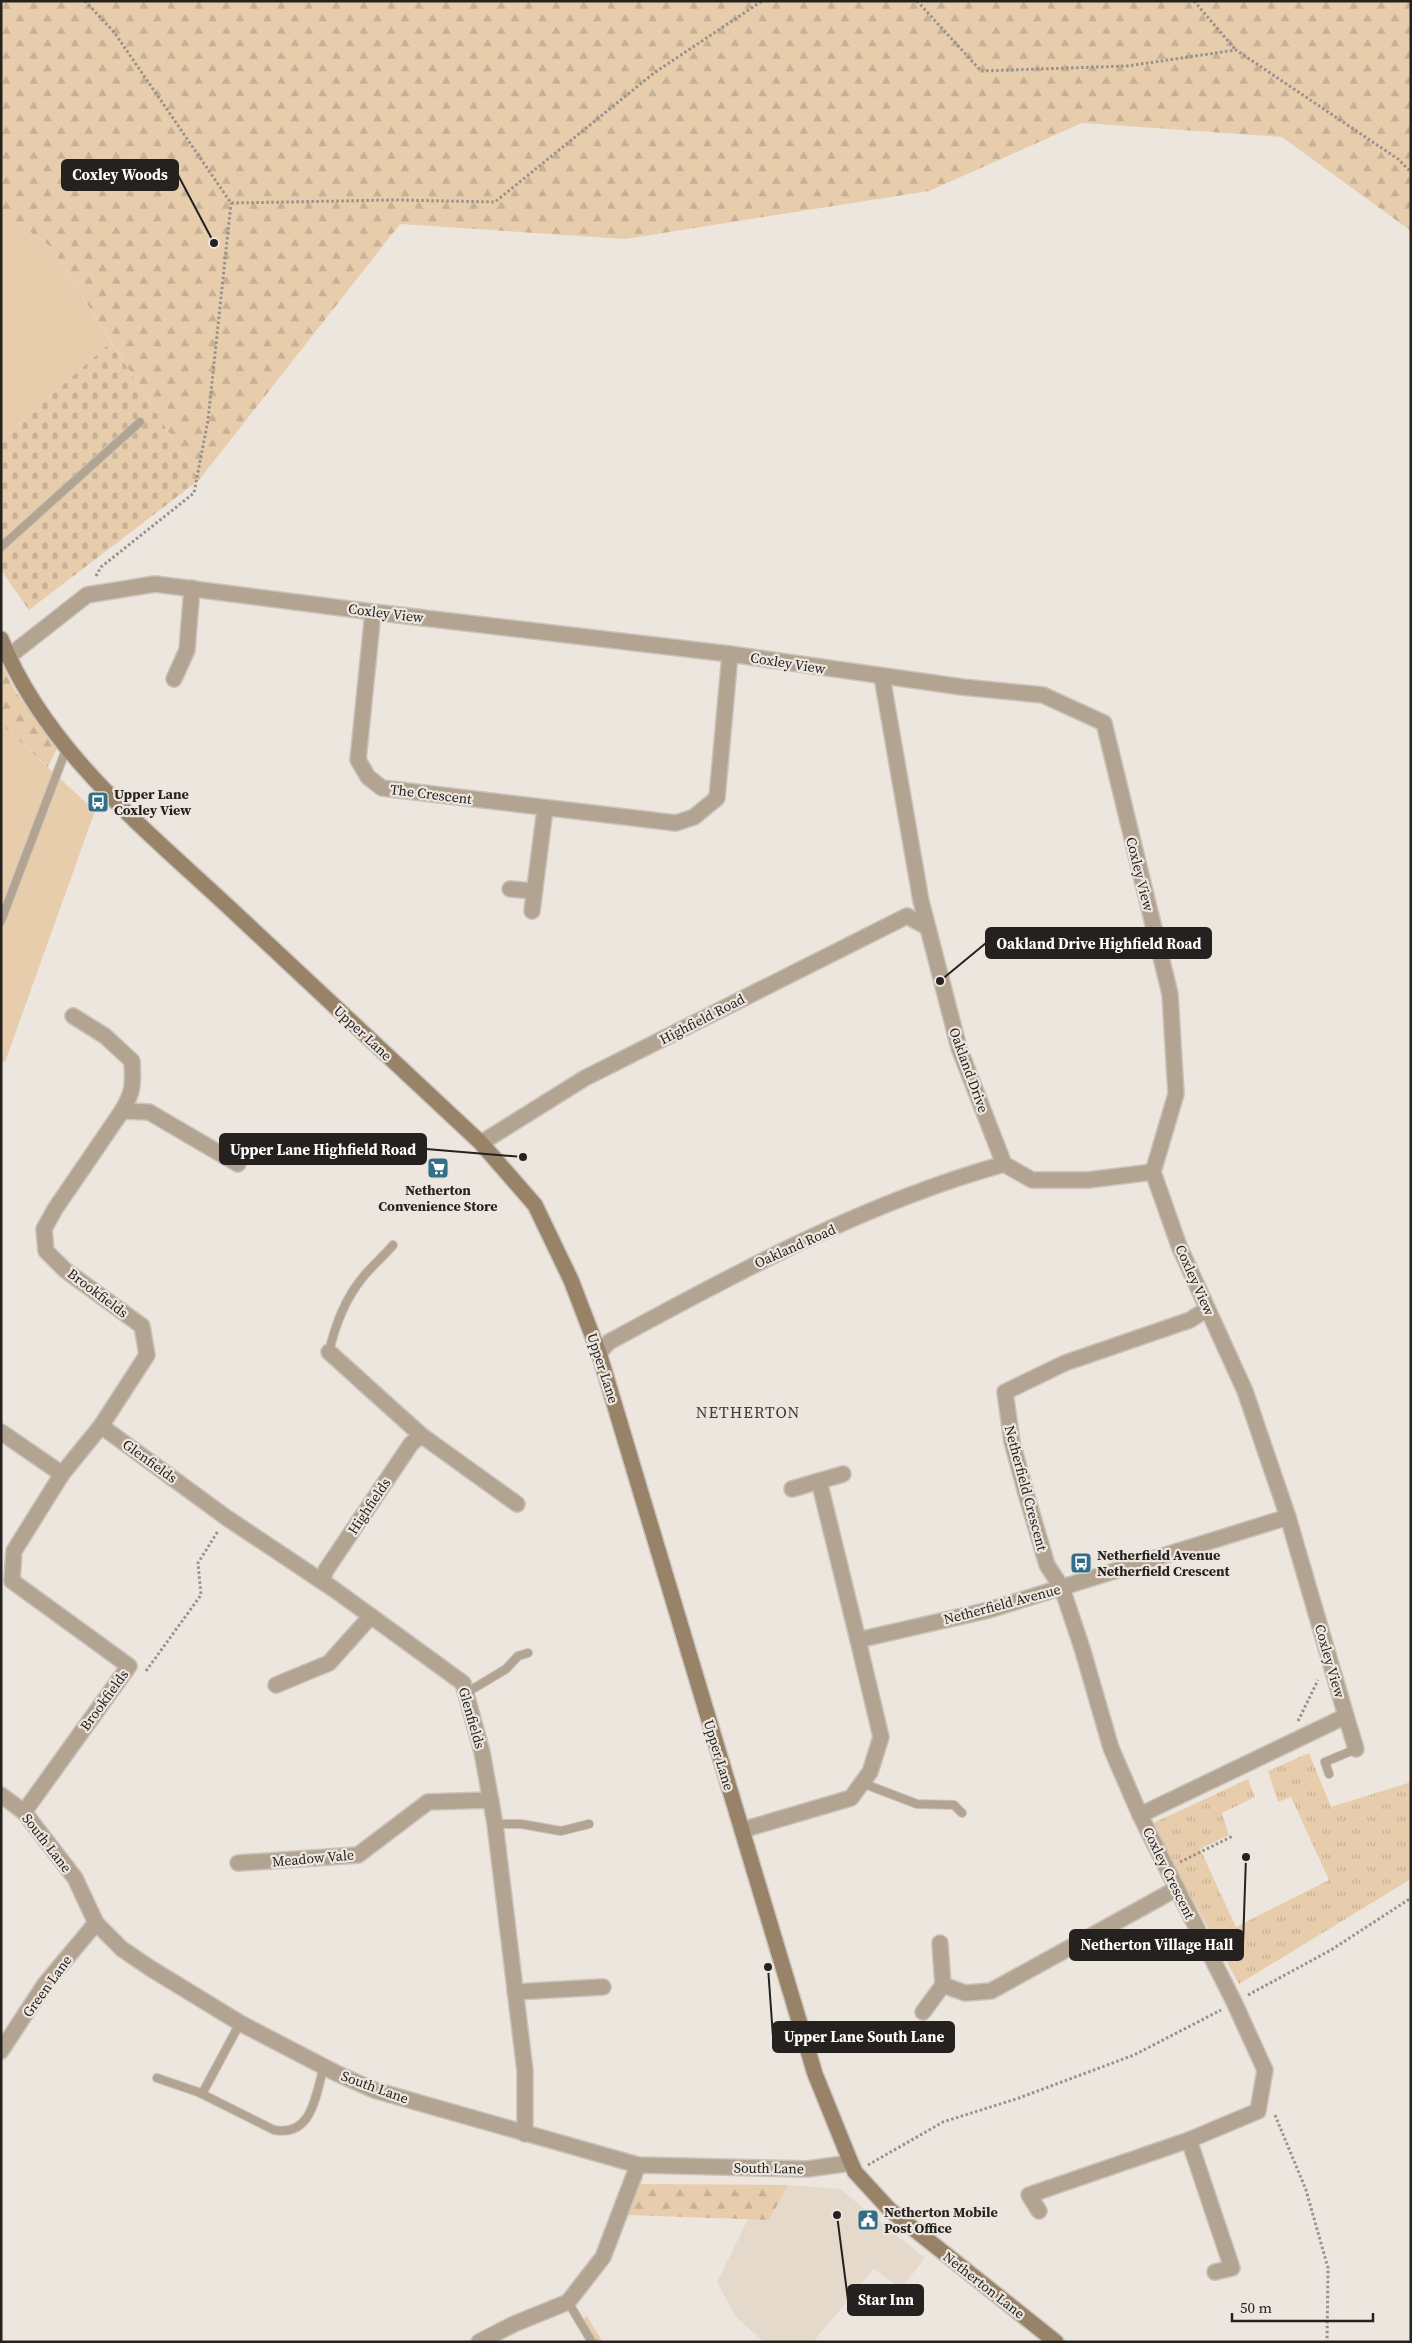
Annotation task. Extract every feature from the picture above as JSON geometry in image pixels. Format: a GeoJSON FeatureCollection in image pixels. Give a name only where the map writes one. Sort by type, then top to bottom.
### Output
{"type":"FeatureCollection","features":[{"type":"Feature","properties":{"kind":"main road","name":"Upper Lane"},"geometry":{"type":"LineString","coordinates":[[1,640],[36,706],[102,789],[481,1144],[535,1204],[571,1280],[599,1353],[815,2074],[853,2167]]}},
{"type":"Feature","properties":{"kind":"main road","name":"Netherton Lane"},"geometry":{"type":"LineString","coordinates":[[853,2167],[890,2210],[1056,2342]]}},
{"type":"Feature","properties":{"kind":"street","name":"Coxley View"},"geometry":{"type":"LineString","coordinates":[[8,656],[87,595],[155,584],[730,654],[882,677],[1043,695],[1104,723],[1170,994],[1176,1094],[1153,1172],[1179,1246],[1245,1391],[1288,1516],[1346,1716],[1140,1815]]}},
{"type":"Feature","properties":{"kind":"street"},"geometry":{"type":"LineString","coordinates":[[174,679],[187,650],[192,588]]}},
{"type":"Feature","properties":{"kind":"street","name":"The Crescent"},"geometry":{"type":"LineString","coordinates":[[373,612],[358,760],[368,776],[382,788],[545,809],[676,822],[694,817],[717,798],[730,654]]}},
{"type":"Feature","properties":{"kind":"street","name":"Oakland Drive"},"geometry":{"type":"LineString","coordinates":[[882,677],[921,901],[958,1048],[1004,1164]]}},
{"type":"Feature","properties":{"kind":"street"},"geometry":{"type":"LineString","coordinates":[[532,911],[545,809]]}},
{"type":"Feature","properties":{"kind":"street"},"geometry":{"type":"LineString","coordinates":[[510,888],[534,891]]}},
{"type":"Feature","properties":{"kind":"street","name":"Highfield Road"},"geometry":{"type":"LineString","coordinates":[[481,1144],[585,1078],[907,916],[928,927]]}},
{"type":"Feature","properties":{"kind":"street","name":"Brookfields"},"geometry":{"type":"LineString","coordinates":[[24,1812],[129,1666],[12,1581],[7,1571],[14,1551],[62,1474],[101,1426],[147,1355],[142,1326],[66,1270],[46,1251],[44,1229],[55,1209],[122,1111],[132,1094],[134,1086],[132,1061],[105,1036],[73,1016]]}},
{"type":"Feature","properties":{"kind":"street"},"geometry":{"type":"LineString","coordinates":[[122,1111],[149,1112],[238,1164]]}},
{"type":"Feature","properties":{"kind":"street"},"geometry":{"type":"LineString","coordinates":[[1004,1164],[1032,1180],[1088,1180],[1153,1172]]}},
{"type":"Feature","properties":{"kind":"street","name":"Oakland Road"},"geometry":{"type":"LineString","coordinates":[[599,1353],[609,1342],[758,1262],[894,1201],[957,1177],[1004,1164]]}},
{"type":"Feature","properties":{"kind":"street","name":"Netherfield Crescent"},"geometry":{"type":"LineString","coordinates":[[1062,1588],[1047,1565],[1027,1498],[1012,1442],[1005,1392],[1065,1364],[1190,1320],[1208,1309]]}},
{"type":"Feature","properties":{"kind":"street"},"geometry":{"type":"LineString","coordinates":[[329,1352],[422,1435],[517,1504]]}},
{"type":"Feature","properties":{"kind":"street","name":"Glenfields"},"geometry":{"type":"LineString","coordinates":[[101,1426],[227,1518],[322,1581],[463,1683],[482,1752],[495,1824],[525,2071],[525,2134]]}},
{"type":"Feature","properties":{"kind":"street"},"geometry":{"type":"LineString","coordinates":[[1,1432],[62,1474]]}},
{"type":"Feature","properties":{"kind":"street","name":"Highfields"},"geometry":{"type":"LineString","coordinates":[[322,1581],[326,1570],[375,1496],[412,1444],[422,1435]]}},
{"type":"Feature","properties":{"kind":"street"},"geometry":{"type":"LineString","coordinates":[[792,1488],[843,1474]]}},
{"type":"Feature","properties":{"kind":"street"},"geometry":{"type":"LineString","coordinates":[[742,1830],[851,1798],[870,1772],[881,1737],[819,1481]]}},
{"type":"Feature","properties":{"kind":"street","name":"Netherfield Avenue"},"geometry":{"type":"LineString","coordinates":[[858,1640],[989,1610],[1288,1516]]}},
{"type":"Feature","properties":{"kind":"street","name":"Coxley Crescent"},"geometry":{"type":"LineString","coordinates":[[1039,2211],[1030,2195],[1189,2140],[1258,2111],[1265,2070],[1234,2002],[1140,1815],[1110,1748],[1082,1648],[1062,1588]]}},
{"type":"Feature","properties":{"kind":"street"},"geometry":{"type":"LineString","coordinates":[[276,1685],[329,1663],[371,1616]]}},
{"type":"Feature","properties":{"kind":"street"},"geometry":{"type":"LineString","coordinates":[[1346,1716],[1356,1749]]}},
{"type":"Feature","properties":{"kind":"street","name":"South Lane"},"geometry":{"type":"LineString","coordinates":[[1,1795],[24,1812],[75,1878],[96,1923],[122,1949],[240,2023],[324,2067],[374,2090],[638,2165],[807,2169],[853,2167]]}},
{"type":"Feature","properties":{"kind":"street","name":"Meadow Vale"},"geometry":{"type":"LineString","coordinates":[[238,1863],[358,1855],[428,1802],[491,1800]]}},
{"type":"Feature","properties":{"kind":"street"},"geometry":{"type":"LineString","coordinates":[[943,1985],[965,1993],[991,1991],[1176,1889]]}},
{"type":"Feature","properties":{"kind":"street","name":"Green Lane"},"geometry":{"type":"LineString","coordinates":[[1,2051],[45,1984],[96,1923]]}},
{"type":"Feature","properties":{"kind":"street"},"geometry":{"type":"LineString","coordinates":[[923,2012],[943,1985],[940,1943]]}},
{"type":"Feature","properties":{"kind":"street"},"geometry":{"type":"LineString","coordinates":[[515,1992],[603,1987]]}},
{"type":"Feature","properties":{"kind":"street"},"geometry":{"type":"LineString","coordinates":[[1189,2140],[1232,2268],[1215,2272]]}},
{"type":"Feature","properties":{"kind":"street"},"geometry":{"type":"LineString","coordinates":[[478,2342],[514,2324],[568,2302],[603,2257],[638,2165]]}},
{"type":"Feature","properties":{"kind":"lane"},"geometry":{"type":"LineString","coordinates":[[1,547],[140,422]]}},
{"type":"Feature","properties":{"kind":"lane"},"geometry":{"type":"LineString","coordinates":[[1,921],[67,746]]}},
{"type":"Feature","properties":{"kind":"lane"},"geometry":{"type":"LineString","coordinates":[[329,1352],[336,1326],[349,1297],[363,1276],[393,1245]]}},
{"type":"Feature","properties":{"kind":"lane"},"geometry":{"type":"LineString","coordinates":[[466,1693],[506,1669],[518,1656],[528,1653]]}},
{"type":"Feature","properties":{"kind":"lane"},"geometry":{"type":"LineString","coordinates":[[1329,1774],[1325,1762],[1356,1749]]}},
{"type":"Feature","properties":{"kind":"lane"},"geometry":{"type":"LineString","coordinates":[[862,1783],[916,1804],[954,1805],[962,1813]]}},
{"type":"Feature","properties":{"kind":"lane"},"geometry":{"type":"LineString","coordinates":[[495,1824],[520,1824],[561,1831],[589,1824]]}},
{"type":"Feature","properties":{"kind":"lane"},"geometry":{"type":"LineString","coordinates":[[202,2094],[240,2023]]}},
{"type":"Feature","properties":{"kind":"lane"},"geometry":{"type":"LineString","coordinates":[[157,2078],[202,2094],[274,2130],[286,2133],[297,2129],[305,2123],[324,2067]]}},
{"type":"Feature","properties":{"kind":"lane"},"geometry":{"type":"LineString","coordinates":[[568,2302],[592,2342]]}},
{"type":"Feature","properties":{"kind":"path"},"geometry":{"type":"LineString","coordinates":[[85,1],[114,32],[231,203],[208,420],[194,493],[101,567],[87,595]]}},
{"type":"Feature","properties":{"kind":"path"},"geometry":{"type":"LineString","coordinates":[[231,203],[396,200],[495,202],[654,72],[762,1]]}},
{"type":"Feature","properties":{"kind":"path"},"geometry":{"type":"LineString","coordinates":[[916,1],[981,71],[1127,66],[1236,50]]}},
{"type":"Feature","properties":{"kind":"path"},"geometry":{"type":"LineString","coordinates":[[1194,1],[1236,50],[1398,159],[1411,172]]}},
{"type":"Feature","properties":{"kind":"path"},"geometry":{"type":"LineString","coordinates":[[129,1666],[145,1673],[201,1595],[198,1563],[227,1518]]}},
{"type":"Feature","properties":{"kind":"path"},"geometry":{"type":"LineString","coordinates":[[1286,1744],[1328,1657]]}},
{"type":"Feature","properties":{"kind":"path"},"geometry":{"type":"LineString","coordinates":[[1166,1869],[1233,1836]]}},
{"type":"Feature","properties":{"kind":"path"},"geometry":{"type":"LineString","coordinates":[[853,2167],[943,2122],[1018,2098],[1134,2055],[1331,1950],[1411,1898]]}},
{"type":"Feature","properties":{"kind":"path"},"geometry":{"type":"LineString","coordinates":[[1275,2115],[1306,2190],[1328,2268],[1327,2342]]}},
{"type":"Feature","properties":{"kind":"shaded area"},"geometry":{"type":"Polygon","coordinates":[[[788,2185],[840,2189],[925,2258],[901,2289],[874,2269],[813,2342],[764,2342],[736,2317],[717,2282],[748,2219],[769,2220],[788,2185]]]}},
{"type":"Feature","properties":{"kind":"green space"},"geometry":{"type":"Polygon","coordinates":[[[1,1],[1411,1],[1411,231],[1282,137],[1082,123],[929,191],[625,239],[400,224],[199,480],[51,247],[1,211],[1,1]]]}},
{"type":"Feature","properties":{"kind":"green space"},"geometry":{"type":"Polygon","coordinates":[[[1,211],[51,247],[111,342],[1,440],[1,211]]]}},
{"type":"Feature","properties":{"kind":"green space"},"geometry":{"type":"Polygon","coordinates":[[[111,342],[199,480],[29,610],[1,570],[1,440],[111,342]]]}},
{"type":"Feature","properties":{"kind":"green space"},"geometry":{"type":"Polygon","coordinates":[[[1,662],[15,691],[57,748],[48,767],[1,724],[1,662]]]}},
{"type":"Feature","properties":{"kind":"green space"},"geometry":{"type":"Polygon","coordinates":[[[1,724],[95,811],[5,1062],[1,1060],[1,724]]]}},
{"type":"Feature","properties":{"kind":"green space"},"geometry":{"type":"Polygon","coordinates":[[[1309,1753],[1331,1807],[1411,1782],[1411,1879],[1239,1984],[1151,1824],[1248,1779],[1255,1797],[1222,1813],[1229,1835],[1200,1849],[1236,1927],[1329,1880],[1291,1797],[1278,1802],[1268,1771],[1309,1753]]]}},
{"type":"Feature","properties":{"kind":"green space"},"geometry":{"type":"Polygon","coordinates":[[[640,2184],[788,2185],[769,2220],[628,2215],[640,2184]]]}},
{"type":"Feature","properties":{"kind":"green space"},"geometry":{"type":"Polygon","coordinates":[[[586,2315],[603,2342],[590,2342],[582,2324],[586,2315]]]}},
{"type":"Feature","properties":{"kind":"place","name":"Coxley Woods"},"geometry":{"type":"Point","coordinates":[214,243]}},
{"type":"Feature","properties":{"kind":"place","name":"Upper Lane Coxley View"},"geometry":{"type":"Point","coordinates":[98,802]}},
{"type":"Feature","properties":{"kind":"place","name":"Oakland Drive Highfield Road"},"geometry":{"type":"Point","coordinates":[940,981]}},
{"type":"Feature","properties":{"kind":"place","name":"Upper Lane Highfield Road"},"geometry":{"type":"Point","coordinates":[523,1157]}},
{"type":"Feature","properties":{"kind":"place","name":"Netherton Convenience Store"},"geometry":{"type":"Point","coordinates":[438,1168]}},
{"type":"Feature","properties":{"kind":"place","name":"Netherfield Avenue Netherfield Crescent"},"geometry":{"type":"Point","coordinates":[1081,1563]}},
{"type":"Feature","properties":{"kind":"place","name":"Netherton Village Hall"},"geometry":{"type":"Point","coordinates":[1246,1857]}},
{"type":"Feature","properties":{"kind":"place","name":"Upper Lane South Lane"},"geometry":{"type":"Point","coordinates":[768,1967]}},
{"type":"Feature","properties":{"kind":"place","name":"Star Inn"},"geometry":{"type":"Point","coordinates":[837,2215]}},
{"type":"Feature","properties":{"kind":"place","name":"Netherton Mobile Post Office"},"geometry":{"type":"Point","coordinates":[868,2220]}},
{"type":"Feature","properties":{"kind":"district","name":"NETHERTON"},"geometry":{"type":"Point","coordinates":[748,1412]}}]}
